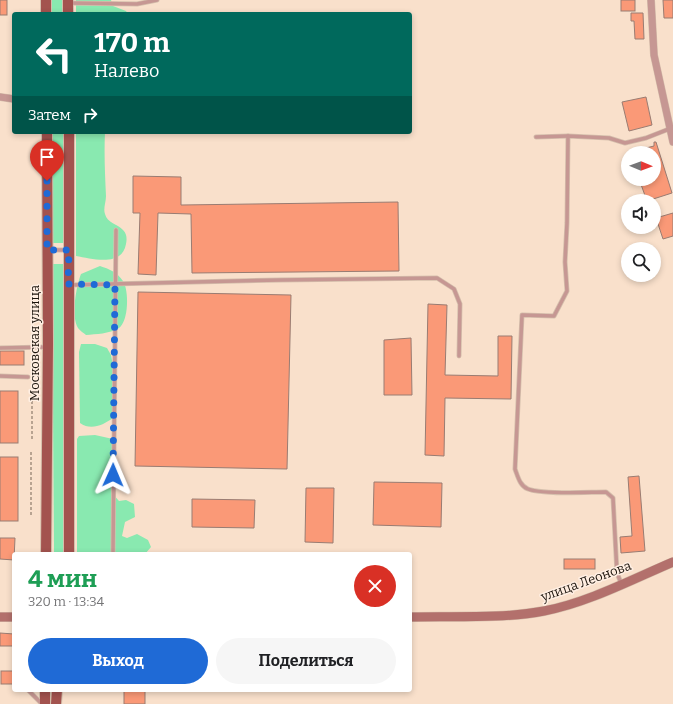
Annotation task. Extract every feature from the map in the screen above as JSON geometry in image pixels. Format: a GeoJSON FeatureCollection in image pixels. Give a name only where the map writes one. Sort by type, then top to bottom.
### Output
{"type":"FeatureCollection","features":[{"type":"Feature","properties":{"kind":"main road"},"geometry":{"type":"LineString","coordinates":[[46,0],[46,12]]}},
{"type":"Feature","properties":{"kind":"main road","name":"Московская улица"},"geometry":{"type":"LineString","coordinates":[[46,552],[48,347],[47,134]]}},
{"type":"Feature","properties":{"kind":"main road"},"geometry":{"type":"LineString","coordinates":[[69,134],[69,552]]}},
{"type":"Feature","properties":{"kind":"main road"},"geometry":{"type":"LineString","coordinates":[[44,704],[45,692]]}},
{"type":"Feature","properties":{"kind":"main road"},"geometry":{"type":"LineString","coordinates":[[56,704],[57,692]]}},
{"type":"Feature","properties":{"kind":"street"},"geometry":{"type":"LineString","coordinates":[[651,0],[654,55],[670,116],[669,129],[673,142]]}},
{"type":"Feature","properties":{"kind":"street"},"geometry":{"type":"LineString","coordinates":[[0,97],[12,99]]}},
{"type":"Feature","properties":{"kind":"street","name":"улица Леонова"},"geometry":{"type":"LineString","coordinates":[[412,617],[515,614],[545,611],[571,603],[673,562]]}},
{"type":"Feature","properties":{"kind":"street"},"geometry":{"type":"LineString","coordinates":[[0,616],[12,617]]}},
{"type":"Feature","properties":{"kind":"lane"},"geometry":{"type":"LineString","coordinates":[[68,2],[137,4],[157,0]]}},
{"type":"Feature","properties":{"kind":"lane"},"geometry":{"type":"LineString","coordinates":[[536,137],[568,136],[609,138],[625,143],[646,138],[669,129]]}},
{"type":"Feature","properties":{"kind":"lane"},"geometry":{"type":"LineString","coordinates":[[568,136],[565,262],[567,291],[554,316],[522,315],[515,469],[520,483],[528,489],[543,491],[606,492],[613,498],[617,573],[621,583]]}},
{"type":"Feature","properties":{"kind":"lane"},"geometry":{"type":"LineString","coordinates":[[113,552],[116,230]]}},
{"type":"Feature","properties":{"kind":"lane"},"geometry":{"type":"LineString","coordinates":[[47,250],[69,250]]}},
{"type":"Feature","properties":{"kind":"lane"},"geometry":{"type":"LineString","coordinates":[[68,284],[115,285],[280,280],[437,278],[454,289],[460,304],[459,356]]}},
{"type":"Feature","properties":{"kind":"lane"},"geometry":{"type":"LineString","coordinates":[[0,348],[48,347]]}},
{"type":"Feature","properties":{"kind":"lane"},"geometry":{"type":"LineString","coordinates":[[0,376],[28,377]]}},
{"type":"Feature","properties":{"kind":"lane"},"geometry":{"type":"LineString","coordinates":[[30,692],[44,704]]}},
{"type":"Feature","properties":{"kind":"path"},"geometry":{"type":"LineString","coordinates":[[32,392],[32,439]]}},
{"type":"Feature","properties":{"kind":"path"},"geometry":{"type":"LineString","coordinates":[[31,450],[31,515]]}},
{"type":"Feature","properties":{"kind":"green space"},"geometry":{"type":"Polygon","coordinates":[[[50,0],[64,0],[64,12],[50,12],[50,0]]]}},
{"type":"Feature","properties":{"kind":"green space"},"geometry":{"type":"Polygon","coordinates":[[[76,0],[111,0],[113,6],[127,12],[76,12],[76,0]]]}},
{"type":"Feature","properties":{"kind":"green space"},"geometry":{"type":"Polygon","coordinates":[[[51,134],[65,134],[65,243],[51,243],[51,134]]]}},
{"type":"Feature","properties":{"kind":"green space"},"geometry":{"type":"Polygon","coordinates":[[[76,134],[105,134],[106,196],[104,212],[110,221],[121,228],[124,232],[127,238],[126,244],[119,256],[113,259],[98,260],[76,256],[76,134]]]}},
{"type":"Feature","properties":{"kind":"green space"},"geometry":{"type":"Polygon","coordinates":[[[52,264],[63,264],[64,552],[54,552],[52,264]]]}},
{"type":"Feature","properties":{"kind":"green space"},"geometry":{"type":"Polygon","coordinates":[[[100,266],[115,273],[121,278],[125,285],[127,305],[125,319],[119,328],[115,330],[107,333],[86,335],[78,328],[76,323],[75,301],[77,286],[81,274],[100,266]]]}},
{"type":"Feature","properties":{"kind":"green space"},"geometry":{"type":"Polygon","coordinates":[[[81,344],[95,344],[107,348],[111,355],[117,388],[113,418],[105,423],[93,427],[88,427],[80,423],[79,352],[81,344]]]}},
{"type":"Feature","properties":{"kind":"green space"},"geometry":{"type":"Polygon","coordinates":[[[95,435],[113,439],[112,493],[119,501],[126,500],[134,504],[135,517],[125,522],[122,536],[127,538],[137,534],[148,540],[151,547],[147,552],[77,552],[77,439],[79,436],[95,435]]]}},
{"type":"Feature","properties":{"kind":"building"},"geometry":{"type":"Polygon","coordinates":[[[0,0],[7,0],[7,15],[0,15],[0,0]]]}},
{"type":"Feature","properties":{"kind":"building"},"geometry":{"type":"Polygon","coordinates":[[[621,0],[635,0],[635,11],[621,11],[621,0]]]}},
{"type":"Feature","properties":{"kind":"building"},"geometry":{"type":"Polygon","coordinates":[[[663,0],[673,0],[673,18],[664,18],[663,0]]]}},
{"type":"Feature","properties":{"kind":"building"},"geometry":{"type":"Polygon","coordinates":[[[631,13],[643,13],[644,39],[635,39],[634,21],[631,21],[631,13]]]}},
{"type":"Feature","properties":{"kind":"building"},"geometry":{"type":"Polygon","coordinates":[[[646,97],[652,125],[629,131],[622,102],[646,97]]]}},
{"type":"Feature","properties":{"kind":"building"},"geometry":{"type":"Polygon","coordinates":[[[654,142],[656,142],[657,146],[654,146],[654,142]]]}},
{"type":"Feature","properties":{"kind":"building"},"geometry":{"type":"Polygon","coordinates":[[[661,158],[672,193],[661,197],[661,194],[644,194],[642,186],[661,186],[661,158]]]}},
{"type":"Feature","properties":{"kind":"building"},"geometry":{"type":"Polygon","coordinates":[[[133,176],[181,177],[181,205],[398,202],[399,271],[192,273],[191,214],[158,213],[156,275],[138,274],[140,213],[133,213],[133,176]]]}},
{"type":"Feature","properties":{"kind":"building"},"geometry":{"type":"Polygon","coordinates":[[[673,213],[673,236],[663,239],[661,233],[661,217],[673,213]]]}},
{"type":"Feature","properties":{"kind":"building"},"geometry":{"type":"Polygon","coordinates":[[[138,292],[291,295],[287,469],[135,466],[138,292]]]}},
{"type":"Feature","properties":{"kind":"building"},"geometry":{"type":"Polygon","coordinates":[[[428,304],[447,305],[445,375],[498,376],[498,336],[512,336],[511,399],[445,398],[444,456],[425,455],[428,304]]]}},
{"type":"Feature","properties":{"kind":"building"},"geometry":{"type":"Polygon","coordinates":[[[411,338],[412,395],[384,395],[384,340],[411,338]]]}},
{"type":"Feature","properties":{"kind":"building"},"geometry":{"type":"Polygon","coordinates":[[[0,351],[24,351],[24,365],[0,365],[0,351]]]}},
{"type":"Feature","properties":{"kind":"building"},"geometry":{"type":"Polygon","coordinates":[[[0,391],[18,391],[18,443],[0,443],[0,391]]]}},
{"type":"Feature","properties":{"kind":"building"},"geometry":{"type":"Polygon","coordinates":[[[0,457],[18,457],[18,521],[0,521],[0,457]]]}},
{"type":"Feature","properties":{"kind":"building"},"geometry":{"type":"Polygon","coordinates":[[[639,476],[645,551],[621,553],[620,537],[632,536],[628,477],[639,476]]]}},
{"type":"Feature","properties":{"kind":"building"},"geometry":{"type":"Polygon","coordinates":[[[374,482],[442,483],[441,527],[373,525],[374,482]]]}},
{"type":"Feature","properties":{"kind":"building"},"geometry":{"type":"Polygon","coordinates":[[[306,488],[334,488],[333,543],[305,542],[306,488]]]}},
{"type":"Feature","properties":{"kind":"building"},"geometry":{"type":"Polygon","coordinates":[[[192,499],[255,500],[254,528],[192,527],[192,499]]]}},
{"type":"Feature","properties":{"kind":"building"},"geometry":{"type":"Polygon","coordinates":[[[0,538],[15,538],[14,552],[12,552],[12,560],[0,559],[0,538]]]}},
{"type":"Feature","properties":{"kind":"building"},"geometry":{"type":"Polygon","coordinates":[[[564,559],[595,559],[595,569],[564,569],[564,559]]]}},
{"type":"Feature","properties":{"kind":"building"},"geometry":{"type":"Polygon","coordinates":[[[0,633],[12,634],[12,646],[0,646],[0,633]]]}},
{"type":"Feature","properties":{"kind":"building"},"geometry":{"type":"Polygon","coordinates":[[[1,671],[12,671],[12,684],[1,684],[1,671]]]}},
{"type":"Feature","properties":{"kind":"building"},"geometry":{"type":"Polygon","coordinates":[[[124,692],[145,692],[145,704],[124,704],[124,692]]]}},
{"type":"Feature","properties":{"kind":"route"},"geometry":{"type":"LineString","coordinates":[[47,181],[47,250],[69,250],[68,284],[115,285],[113,475]]}}]}
